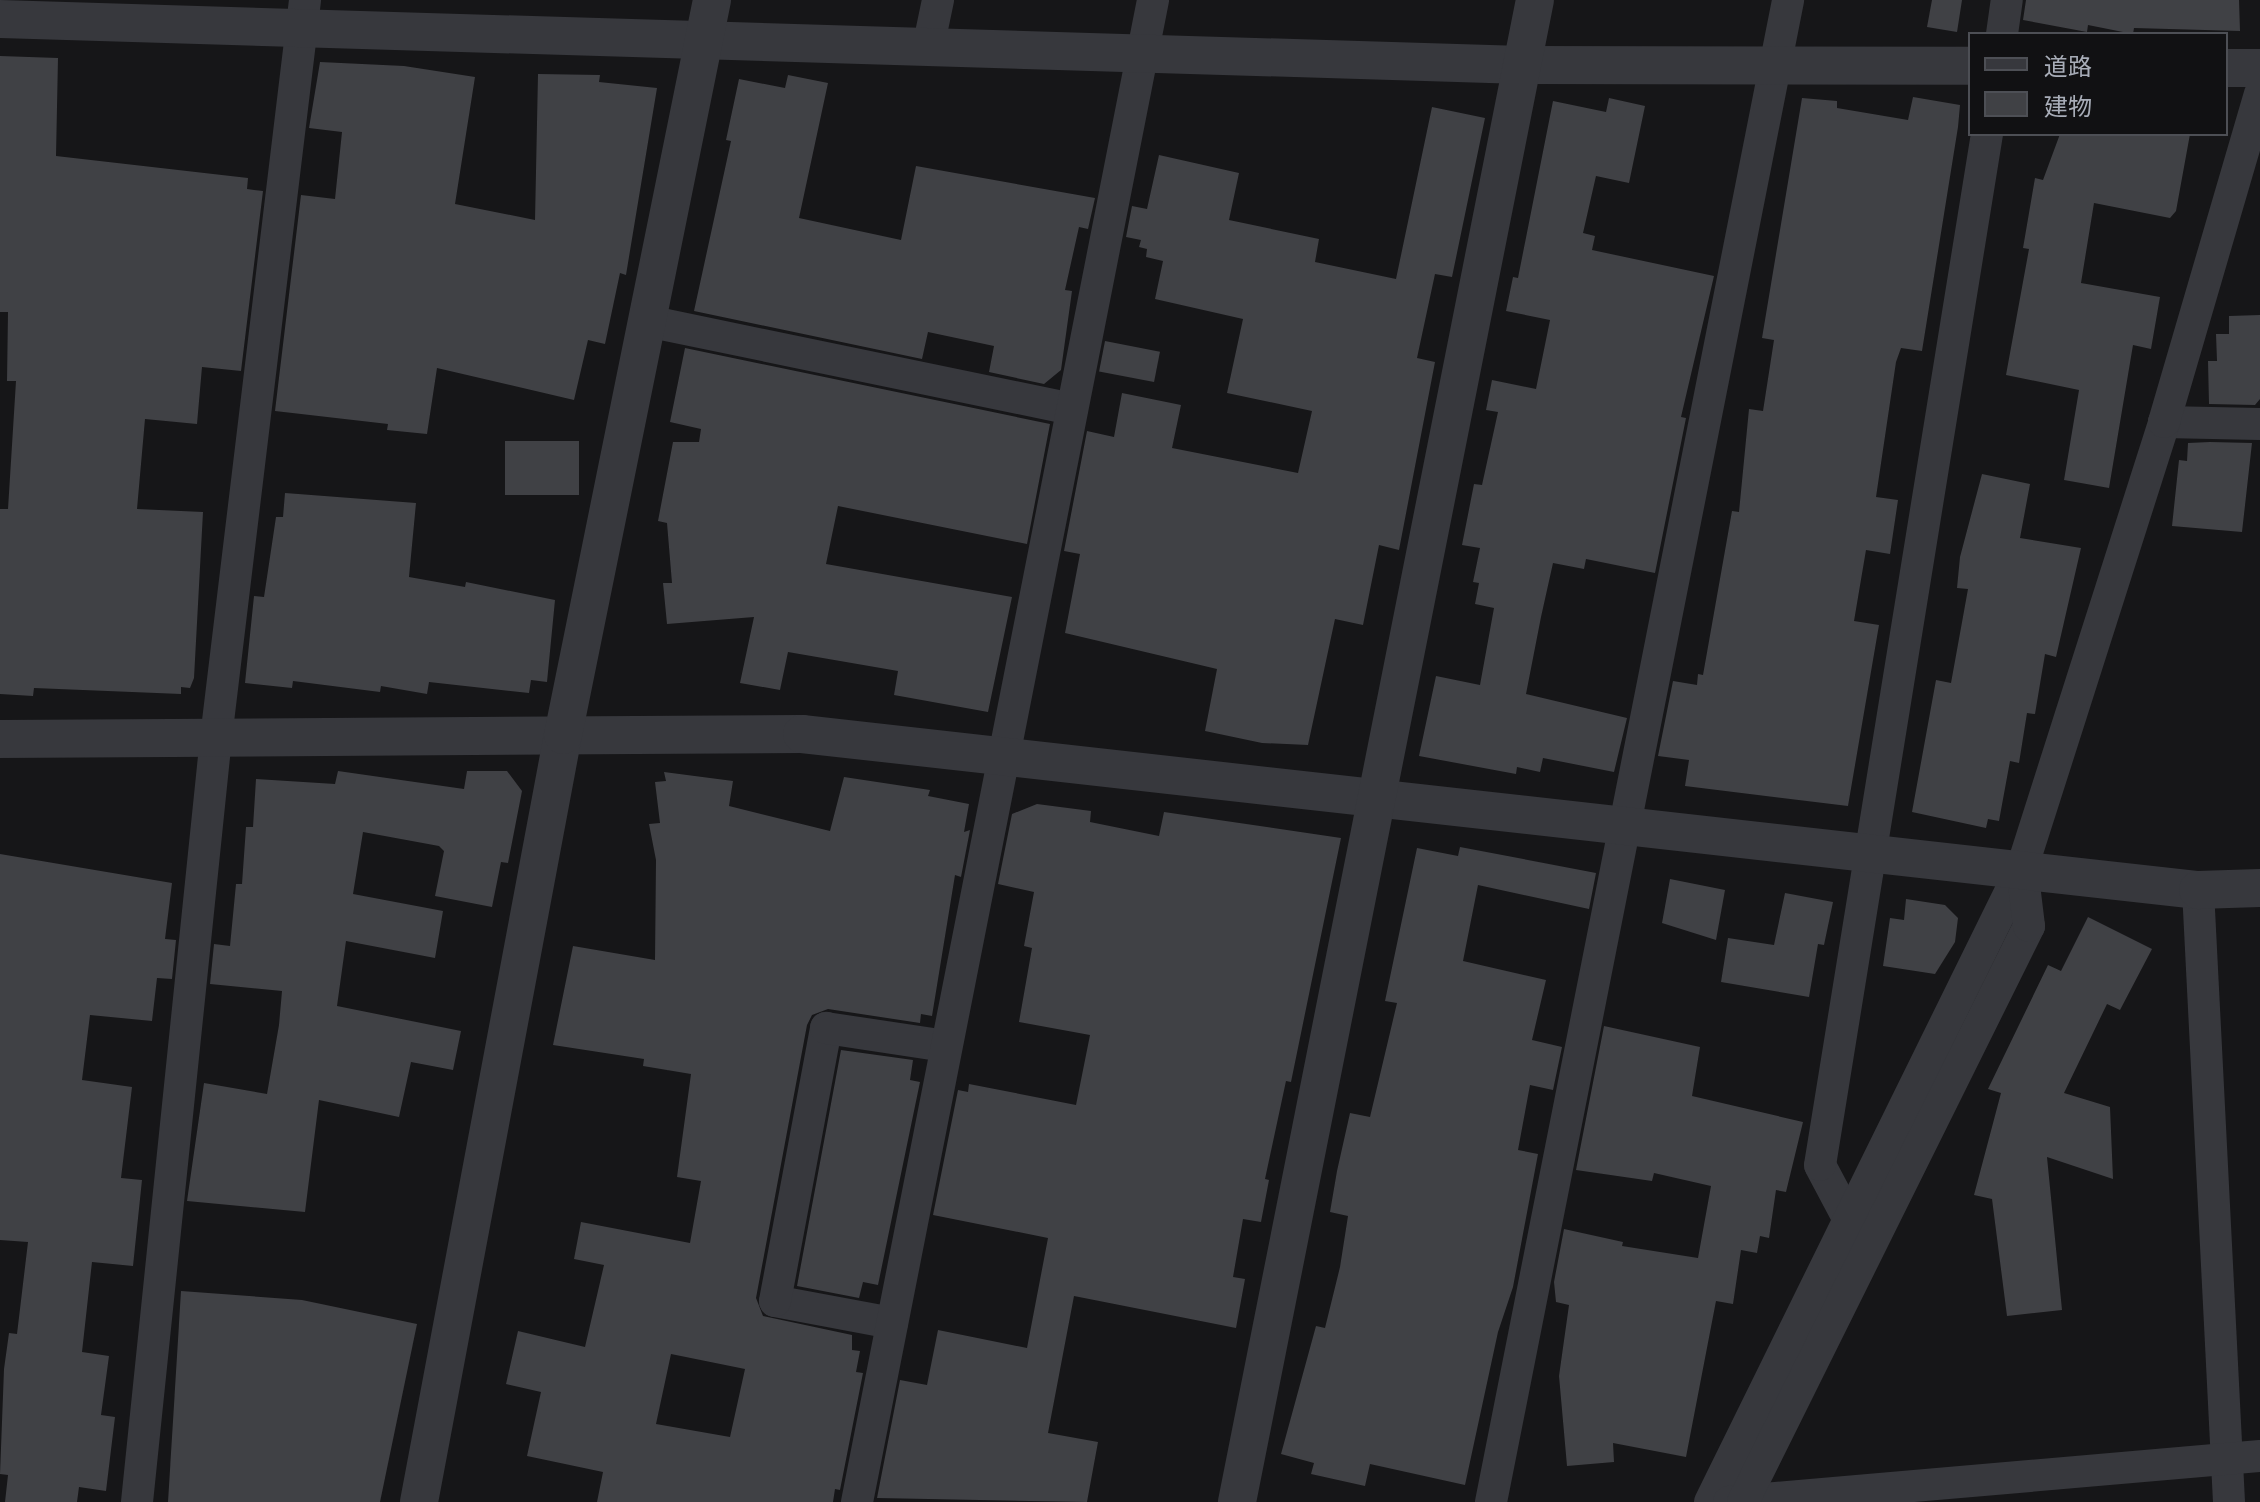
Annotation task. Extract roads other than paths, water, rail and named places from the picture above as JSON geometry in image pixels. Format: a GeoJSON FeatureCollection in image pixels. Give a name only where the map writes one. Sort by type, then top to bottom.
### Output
{"type":"FeatureCollection","features":[{"type":"Feature","properties":{"kind":"street"},"geometry":{"type":"LineString","coordinates":[[419,1502],[563,735],[712,0]]}},
{"type":"Feature","properties":{"kind":"street"},"geometry":{"type":"LineString","coordinates":[[928,48],[938,0]]}},
{"type":"Feature","properties":{"kind":"street"},"geometry":{"type":"LineString","coordinates":[[857,1502],[1000,756],[1153,0]]}},
{"type":"Feature","properties":{"kind":"street"},"geometry":{"type":"LineString","coordinates":[[1237,1502],[1535,0]]}},
{"type":"Feature","properties":{"kind":"street"},"geometry":{"type":"LineString","coordinates":[[1491,1502],[1788,0]]}},
{"type":"Feature","properties":{"kind":"street"},"geometry":{"type":"LineString","coordinates":[[2002,32],[2007,0]]}},
{"type":"Feature","properties":{"kind":"street"},"geometry":{"type":"LineString","coordinates":[[137,1502],[216,738],[302,13]]}},
{"type":"Feature","properties":{"kind":"street"},"geometry":{"type":"LineString","coordinates":[[0,19],[302,13],[704,39],[928,48],[1522,65],[1968,66]]}},
{"type":"Feature","properties":{"kind":"street"},"geometry":{"type":"LineString","coordinates":[[2228,68],[2260,68]]}},
{"type":"Feature","properties":{"kind":"street"},"geometry":{"type":"LineString","coordinates":[[1710,1502],[2022,868],[2164,422],[2260,94]]}},
{"type":"Feature","properties":{"kind":"street"},"geometry":{"type":"LineString","coordinates":[[1866,1252],[1820,1165],[1987,136]]}},
{"type":"Feature","properties":{"kind":"street"},"geometry":{"type":"LineString","coordinates":[[647,321],[1072,409]]}},
{"type":"Feature","properties":{"kind":"street"},"geometry":{"type":"LineString","coordinates":[[2164,422],[2260,424]]}},
{"type":"Feature","properties":{"kind":"street"},"geometry":{"type":"LineString","coordinates":[[0,739],[802,734],[2198,890],[2260,888]]}},
{"type":"Feature","properties":{"kind":"street"},"geometry":{"type":"LineString","coordinates":[[2022,868],[2029,926],[1737,1501],[1891,1495],[2260,1456]]}},
{"type":"Feature","properties":{"kind":"street"},"geometry":{"type":"LineString","coordinates":[[2198,890],[2229,1502]]}},
{"type":"Feature","properties":{"kind":"street"},"geometry":{"type":"LineString","coordinates":[[892,1323],[775,1301],[826,1028],[945,1046]]}}]}
